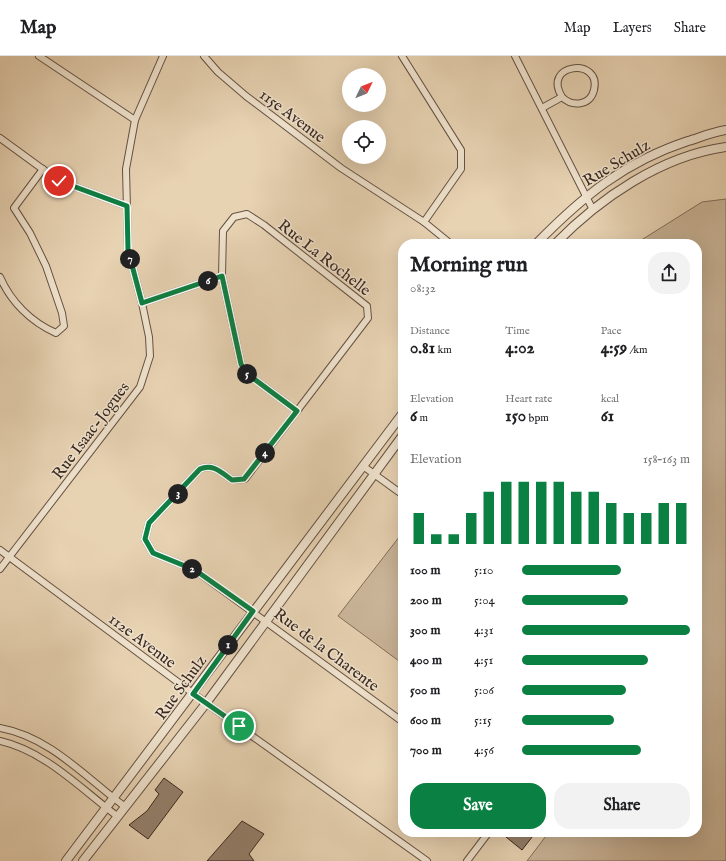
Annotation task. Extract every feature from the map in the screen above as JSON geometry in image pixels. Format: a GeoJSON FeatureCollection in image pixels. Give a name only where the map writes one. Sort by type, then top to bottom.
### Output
{"type":"FeatureCollection","features":[{"type":"Feature","properties":{"kind":"street"},"geometry":{"type":"LineString","coordinates":[[39,56],[135,120]]}},
{"type":"Feature","properties":{"kind":"street","name":"Rue Isaac-Jogues"},"geometry":{"type":"LineString","coordinates":[[0,569],[140,387],[150,356],[149,337],[142,303],[128,250],[126,169],[135,120],[163,56]]}},
{"type":"Feature","properties":{"kind":"street","name":"115e Avenue"},"geometry":{"type":"LineString","coordinates":[[204,56],[218,72],[253,101],[341,168],[424,222],[445,239]]}},
{"type":"Feature","properties":{"kind":"street"},"geometry":{"type":"LineString","coordinates":[[402,56],[461,150],[461,169],[424,222]]}},
{"type":"Feature","properties":{"kind":"street"},"geometry":{"type":"LineString","coordinates":[[516,56],[593,210]]}},
{"type":"Feature","properties":{"kind":"street"},"geometry":{"type":"LineString","coordinates":[[569,68],[581,68],[591,75],[595,87],[590,98],[585,102],[572,104],[562,97],[558,87],[560,76],[569,68]]}},
{"type":"Feature","properties":{"kind":"street"},"geometry":{"type":"LineString","coordinates":[[542,108],[562,97]]}},
{"type":"Feature","properties":{"kind":"street","name":"Rue Schulz"},"geometry":{"type":"LineString","coordinates":[[541,239],[586,196],[632,165],[655,154],[709,134],[726,130]]}},
{"type":"Feature","properties":{"kind":"street"},"geometry":{"type":"LineString","coordinates":[[0,138],[59,181],[127,206]]}},
{"type":"Feature","properties":{"kind":"street","name":"Rue Schulz"},"geometry":{"type":"LineString","coordinates":[[561,239],[593,210],[636,180],[662,167],[697,154],[726,147]]}},
{"type":"Feature","properties":{"kind":"street"},"geometry":{"type":"LineString","coordinates":[[0,277],[6,291],[40,326],[56,333],[64,326],[62,313],[46,266],[30,233],[14,208],[43,170]]}},
{"type":"Feature","properties":{"kind":"street","name":"Rue La Rochelle"},"geometry":{"type":"LineString","coordinates":[[247,214],[264,225],[367,306],[368,318],[297,411],[246,373],[241,364],[222,276],[223,232],[234,217],[247,214]]}},
{"type":"Feature","properties":{"kind":"street"},"geometry":{"type":"LineString","coordinates":[[142,303],[222,276]]}},
{"type":"Feature","properties":{"kind":"street","name":"Rue de la Charente"},"geometry":{"type":"LineString","coordinates":[[297,411],[244,479],[232,480],[215,468],[207,466],[200,469],[149,523],[145,539],[153,553],[195,570],[398,718]]}},
{"type":"Feature","properties":{"kind":"street","name":"Rue Schulz"},"geometry":{"type":"LineString","coordinates":[[66,861],[398,420]]}},
{"type":"Feature","properties":{"kind":"street","name":"Rue Schulz"},"geometry":{"type":"LineString","coordinates":[[83,861],[124,806],[206,703],[398,441]]}},
{"type":"Feature","properties":{"kind":"street"},"geometry":{"type":"LineString","coordinates":[[363,466],[398,491]]}},
{"type":"Feature","properties":{"kind":"street","name":"112e Avenue"},"geometry":{"type":"LineString","coordinates":[[0,550],[193,694],[427,861]]}},
{"type":"Feature","properties":{"kind":"street"},"geometry":{"type":"LineString","coordinates":[[0,728],[38,741],[58,753],[124,806]]}},
{"type":"Feature","properties":{"kind":"street"},"geometry":{"type":"LineString","coordinates":[[0,741],[32,754],[49,763],[117,816]]}},
{"type":"Feature","properties":{"kind":"street"},"geometry":{"type":"LineString","coordinates":[[155,744],[166,754]]}},
{"type":"Feature","properties":{"kind":"street"},"geometry":{"type":"LineString","coordinates":[[467,861],[485,837]]}},
{"type":"Feature","properties":{"kind":"shaded area"},"geometry":{"type":"Polygon","coordinates":[[[726,199],[726,861],[527,861],[545,837],[702,837],[702,239],[643,239],[702,202],[726,199]]]}},
{"type":"Feature","properties":{"kind":"shaded area"},"geometry":{"type":"Polygon","coordinates":[[[398,538],[398,660],[338,616],[398,538]]]}},
{"type":"Feature","properties":{"kind":"building"},"geometry":{"type":"Polygon","coordinates":[[[164,778],[183,792],[148,839],[129,825],[147,811],[159,794],[155,790],[164,778]]]}},
{"type":"Feature","properties":{"kind":"building"},"geometry":{"type":"Polygon","coordinates":[[[242,821],[264,834],[249,854],[254,861],[207,861],[242,821]]]}},
{"type":"Feature","properties":{"kind":"building"},"geometry":{"type":"Polygon","coordinates":[[[506,837],[532,837],[522,850],[506,837]]]}},
{"type":"Feature","properties":{"kind":"route"},"geometry":{"type":"LineString","coordinates":[[59,181],[127,206],[128,250],[142,303],[222,276],[241,364],[246,373],[297,411],[244,479],[232,480],[215,468],[207,466],[200,469],[149,523],[145,539],[153,553],[195,570],[253,611],[193,694],[239,726]]}}]}
